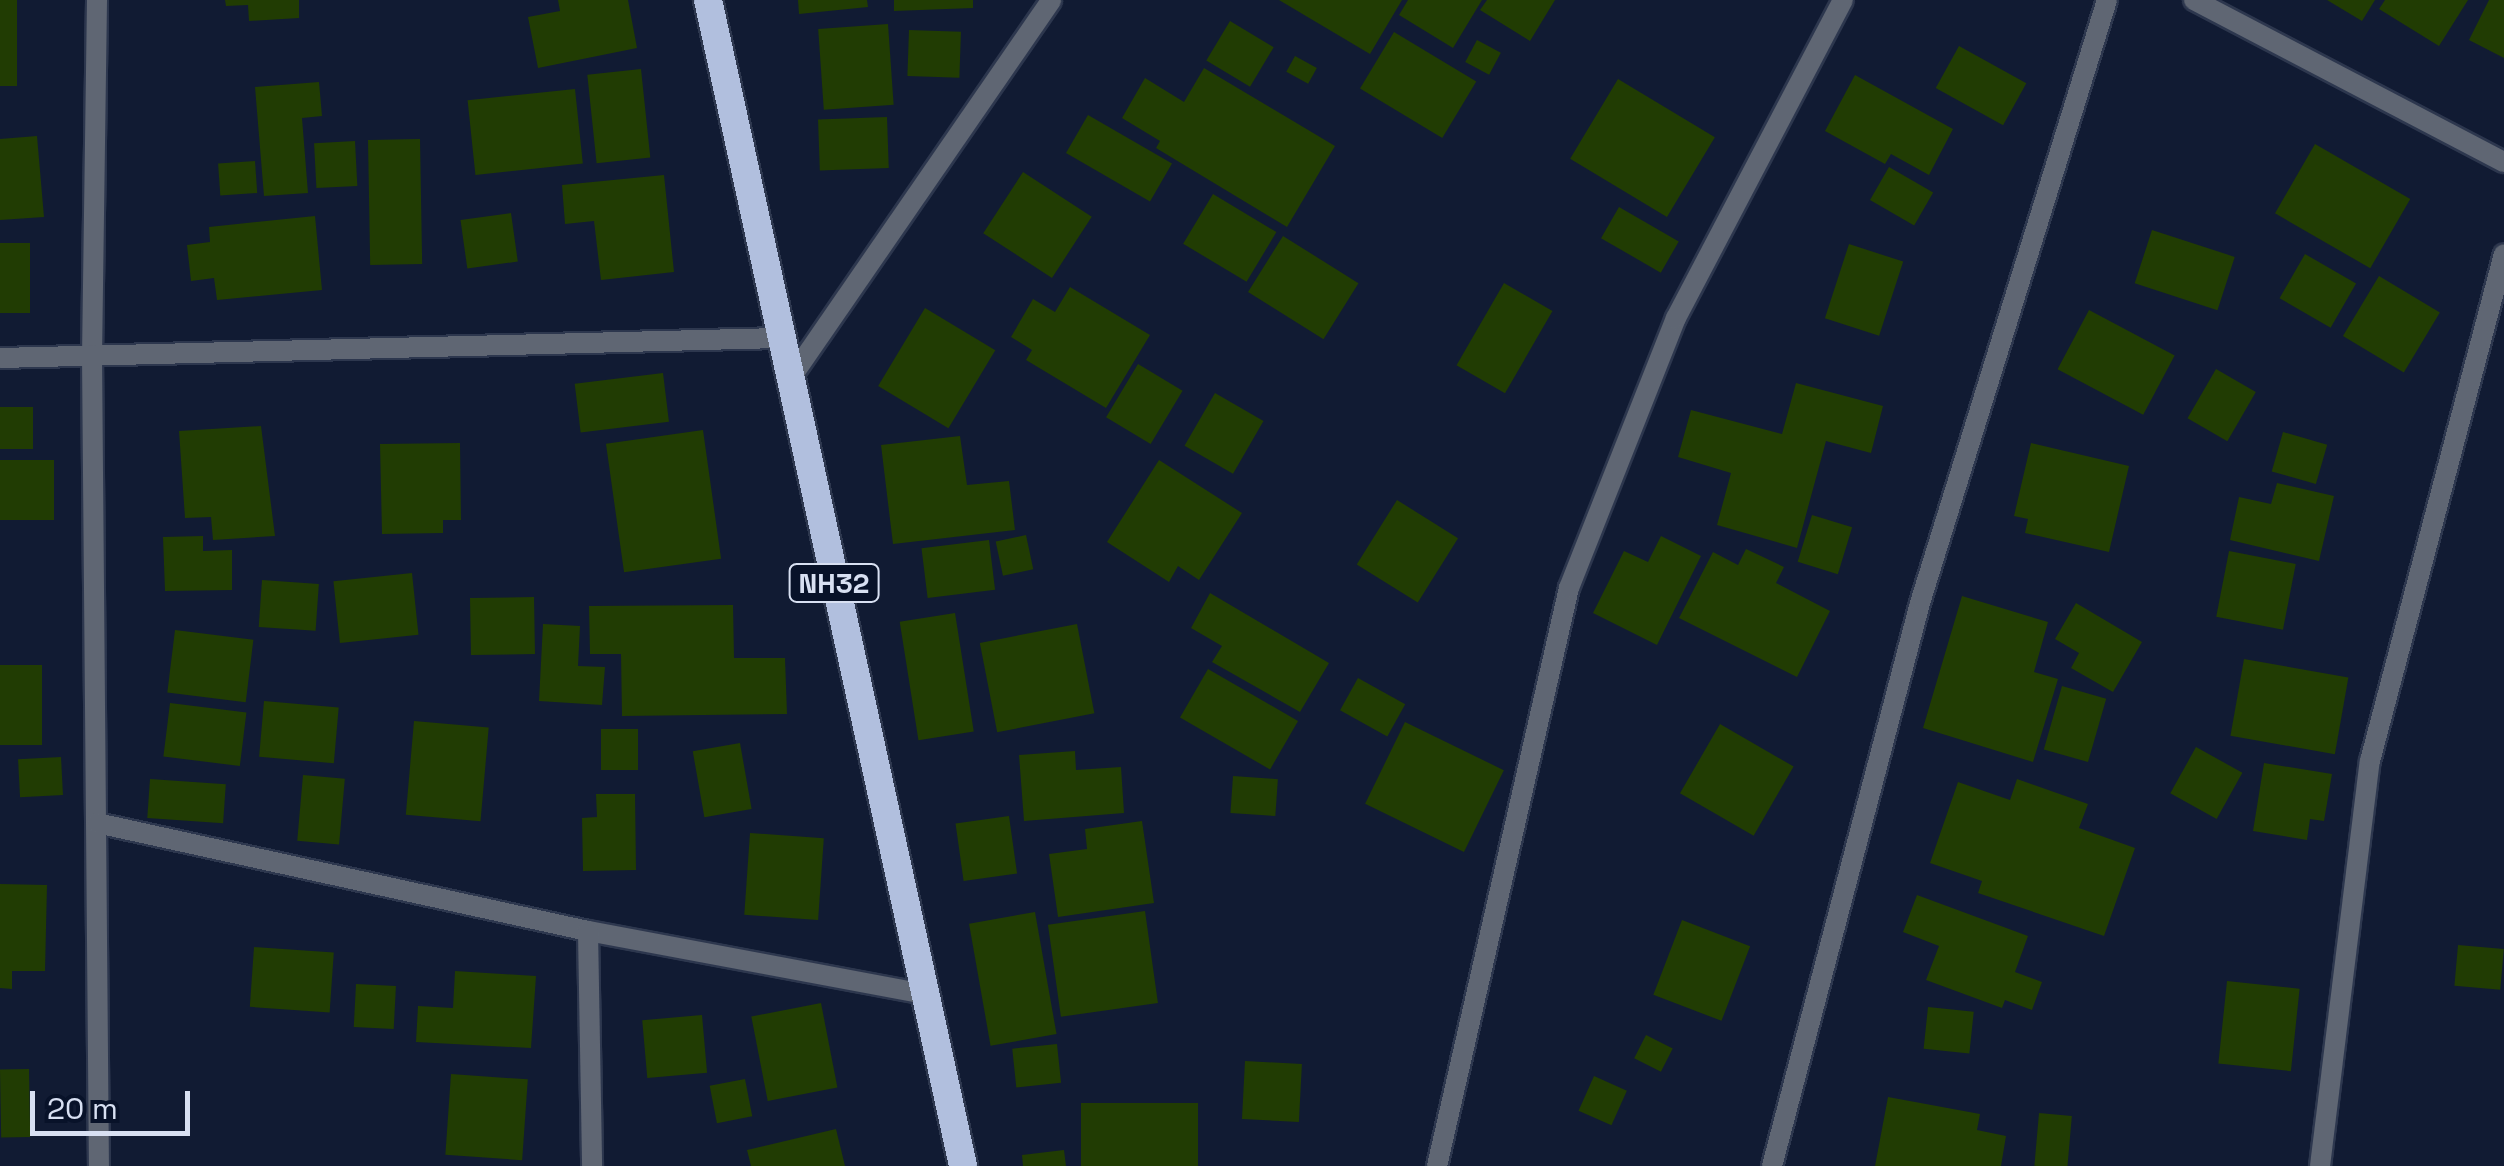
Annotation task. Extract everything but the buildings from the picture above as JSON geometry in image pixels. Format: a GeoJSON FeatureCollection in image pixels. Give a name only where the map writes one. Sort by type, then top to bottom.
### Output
{"type":"FeatureCollection","features":[{"type":"Feature","properties":{"kind":"highway","name":"NH32"},"geometry":{"type":"LineString","coordinates":[[708,0],[963,1166]]}},
{"type":"Feature","properties":{"kind":"street"},"geometry":{"type":"LineString","coordinates":[[97,0],[92,355],[99,1166]]}},
{"type":"Feature","properties":{"kind":"street"},"geometry":{"type":"LineString","coordinates":[[790,379],[1050,0]]}},
{"type":"Feature","properties":{"kind":"street"},"geometry":{"type":"LineString","coordinates":[[1437,1166],[1570,588],[1676,318],[1844,0]]}},
{"type":"Feature","properties":{"kind":"street"},"geometry":{"type":"LineString","coordinates":[[1772,1166],[1920,603],[2107,0]]}},
{"type":"Feature","properties":{"kind":"street"},"geometry":{"type":"LineString","coordinates":[[2194,0],[2504,162]]}},
{"type":"Feature","properties":{"kind":"street"},"geometry":{"type":"LineString","coordinates":[[2320,1166],[2370,760],[2504,254]]}},
{"type":"Feature","properties":{"kind":"street"},"geometry":{"type":"LineString","coordinates":[[0,358],[782,338]]}},
{"type":"Feature","properties":{"kind":"street"},"geometry":{"type":"LineString","coordinates":[[98,822],[588,931],[924,994]]}},
{"type":"Feature","properties":{"kind":"street"},"geometry":{"type":"LineString","coordinates":[[588,931],[592,1166]]}}]}
